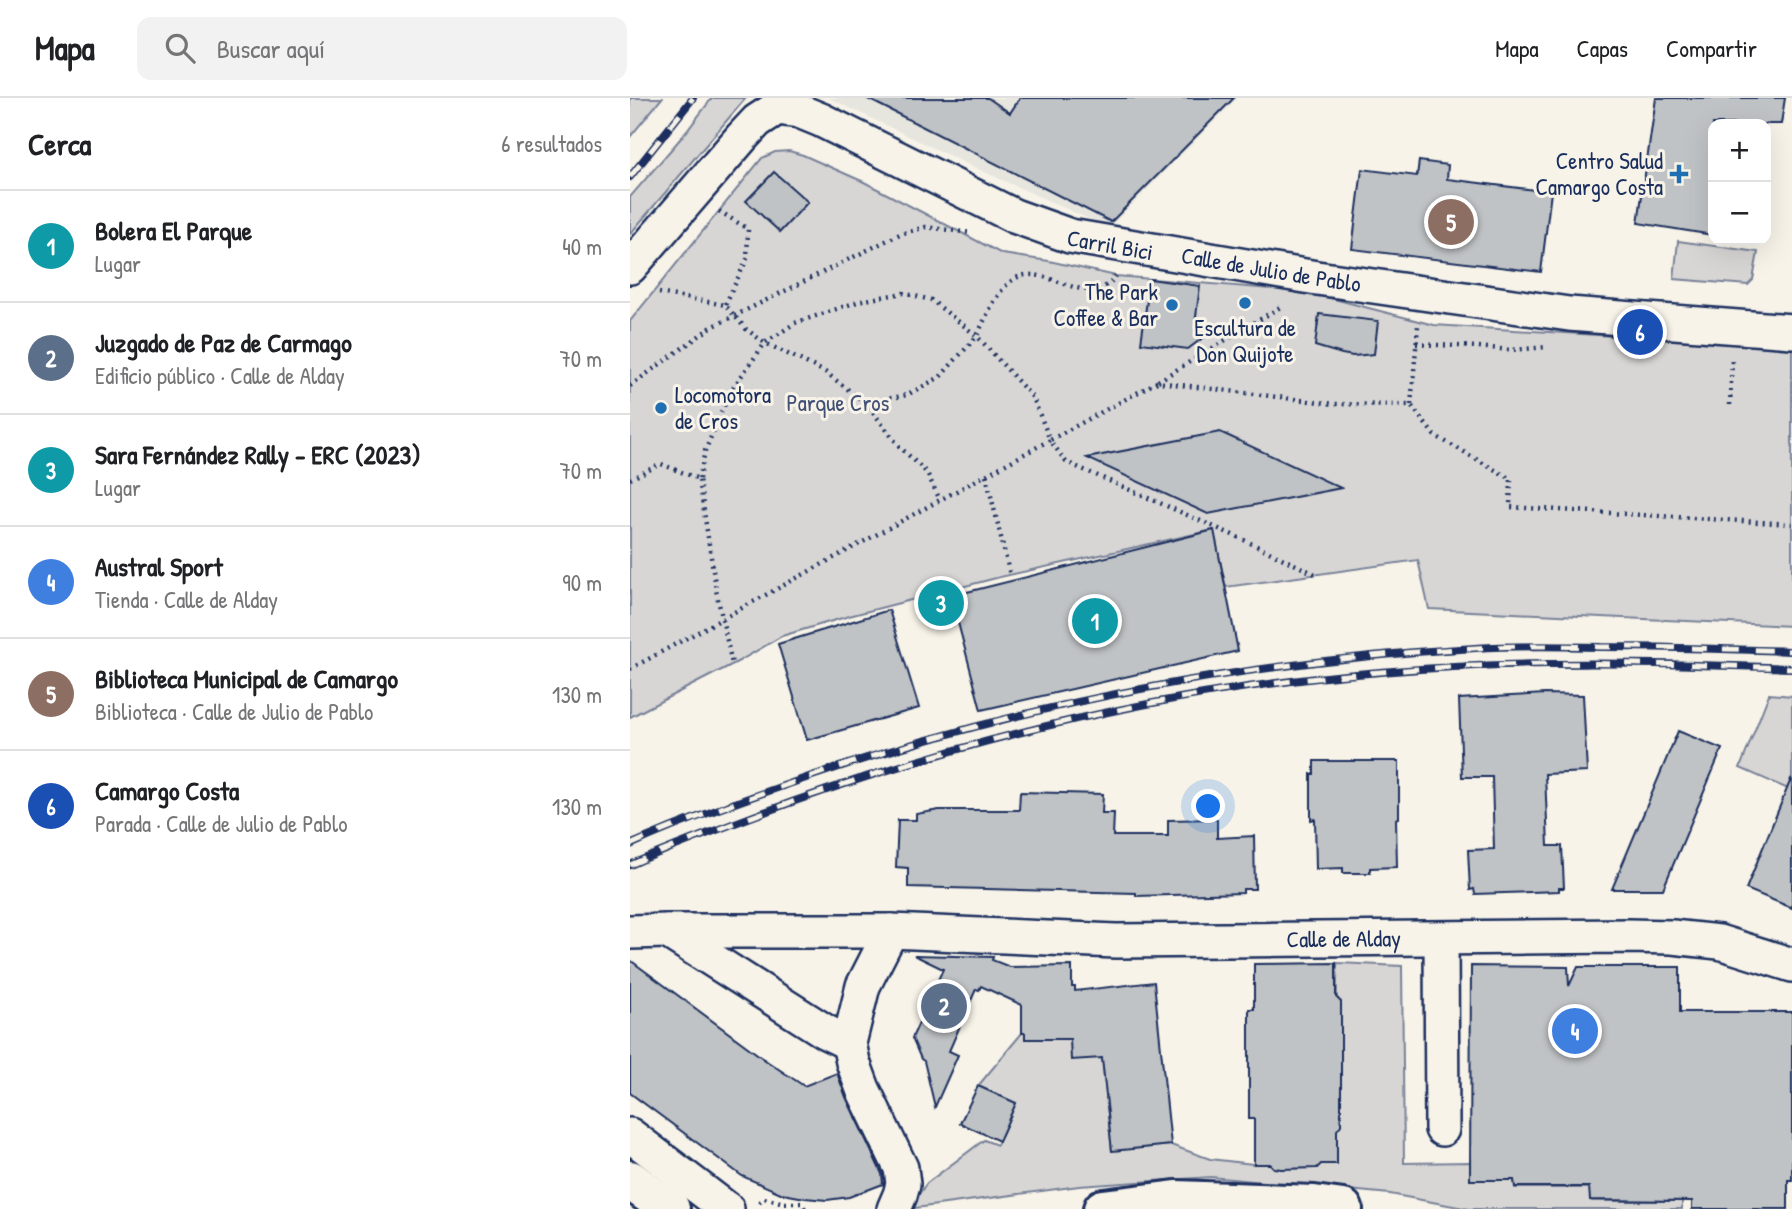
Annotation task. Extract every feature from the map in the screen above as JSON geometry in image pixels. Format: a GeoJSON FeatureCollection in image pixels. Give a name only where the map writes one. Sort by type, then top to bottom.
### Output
{"type":"FeatureCollection","features":[{"type":"Feature","properties":{"kind":"main road"},"geometry":{"type":"LineString","coordinates":[[630,1180],[670,1209]]}},
{"type":"Feature","properties":{"kind":"main road"},"geometry":{"type":"LineString","coordinates":[[1103,1209],[1177,1200],[1301,1204],[1343,1209]]}},
{"type":"Feature","properties":{"kind":"street"},"geometry":{"type":"LineString","coordinates":[[630,267],[742,137],[757,121],[781,103]]}},
{"type":"Feature","properties":{"kind":"street","name":"Calle de Julio de Pablo"},"geometry":{"type":"LineString","coordinates":[[781,103],[821,120],[1014,216],[1070,236],[1330,281],[1569,314],[1792,331]]}},
{"type":"Feature","properties":{"kind":"street"},"geometry":{"type":"LineString","coordinates":[[667,931],[826,1032],[849,1043]]}},
{"type":"Feature","properties":{"kind":"street"},"geometry":{"type":"LineString","coordinates":[[891,931],[863,986],[849,1043],[863,1089],[901,1168],[903,1184],[894,1209]]}},
{"type":"Feature","properties":{"kind":"street","name":"Calle de Alday"},"geometry":{"type":"LineString","coordinates":[[630,932],[891,931],[1116,941],[1672,937],[1719,942],[1792,965]]}},
{"type":"Feature","properties":{"kind":"street"},"geometry":{"type":"LineString","coordinates":[[1441,938],[1442,1129]]}},
{"type":"Feature","properties":{"kind":"street"},"geometry":{"type":"LineString","coordinates":[[630,1135],[741,1207]]}},
{"type":"Feature","properties":{"kind":"path"},"geometry":{"type":"LineString","coordinates":[[716,209],[748,229],[747,259],[725,305]]}},
{"type":"Feature","properties":{"kind":"path"},"geometry":{"type":"LineString","coordinates":[[630,386],[710,328],[900,233],[926,227],[978,234]]}},
{"type":"Feature","properties":{"kind":"path"},"geometry":{"type":"LineString","coordinates":[[866,403],[907,395],[940,377],[977,336],[1003,289],[1016,278],[1031,275],[1090,290],[1101,289],[1110,284],[1116,276],[1119,264]]}},
{"type":"Feature","properties":{"kind":"path"},"geometry":{"type":"LineString","coordinates":[[659,293],[725,305],[746,329],[765,343],[825,372],[866,403],[900,446],[927,474],[940,500]]}},
{"type":"Feature","properties":{"kind":"path"},"geometry":{"type":"LineString","coordinates":[[732,664],[716,590],[699,479],[705,451],[730,392],[765,343],[794,323],[860,301],[903,293],[931,300],[977,336],[1033,398],[1051,440],[1066,462],[1315,574]]}},
{"type":"Feature","properties":{"kind":"path"},"geometry":{"type":"LineString","coordinates":[[630,669],[1157,382],[1292,301]]}},
{"type":"Feature","properties":{"kind":"path"},"geometry":{"type":"LineString","coordinates":[[1418,321],[1411,405],[1434,435],[1511,479],[1510,508],[1792,524]]}},
{"type":"Feature","properties":{"kind":"path"},"geometry":{"type":"LineString","coordinates":[[1730,405],[1732,352]]}},
{"type":"Feature","properties":{"kind":"path"},"geometry":{"type":"LineString","coordinates":[[1157,382],[1334,404],[1411,405]]}},
{"type":"Feature","properties":{"kind":"path"},"geometry":{"type":"LineString","coordinates":[[630,479],[662,464],[699,479]]}},
{"type":"Feature","properties":{"kind":"path"},"geometry":{"type":"LineString","coordinates":[[986,475],[1010,575]]}},
{"type":"Feature","properties":{"kind":"path"},"geometry":{"type":"LineString","coordinates":[[741,1207],[764,1198],[783,1203],[802,1203],[805,1209]]}},
{"type":"Feature","properties":{"kind":"shaded area"},"geometry":{"type":"Polygon","coordinates":[[[829,98],[1237,98],[1109,228],[829,98]]]}},
{"type":"Feature","properties":{"kind":"green space"},"geometry":{"type":"Polygon","coordinates":[[[630,98],[662,98],[630,137],[630,98]]]}},
{"type":"Feature","properties":{"kind":"green space"},"geometry":{"type":"Polygon","coordinates":[[[712,98],[746,98],[630,234],[630,197],[712,98]]]}},
{"type":"Feature","properties":{"kind":"green space","name":"Parque Cros"},"geometry":{"type":"Polygon","coordinates":[[[789,151],[864,182],[1002,254],[1116,276],[1307,292],[1434,325],[1792,347],[1792,626],[1429,609],[1418,560],[1226,587],[1213,530],[1000,577],[782,636],[630,717],[630,321],[762,158],[775,152],[789,151]]]}},
{"type":"Feature","properties":{"kind":"green space"},"geometry":{"type":"Polygon","coordinates":[[[1678,241],[1758,252],[1753,280],[1748,285],[1674,279],[1678,241]]]}},
{"type":"Feature","properties":{"kind":"green space"},"geometry":{"type":"Polygon","coordinates":[[[1769,694],[1792,696],[1792,778],[1788,789],[1740,768],[1769,694]]]}},
{"type":"Feature","properties":{"kind":"green space"},"geometry":{"type":"Polygon","coordinates":[[[1337,963],[1402,966],[1404,1163],[1470,1162],[1471,1180],[1514,1180],[1515,1188],[1590,1188],[1592,1201],[1682,1201],[1682,1209],[1469,1209],[1390,1194],[1211,1177],[1079,1186],[908,1209],[927,1183],[984,1140],[997,1145],[1016,1103],[978,1086],[1022,1033],[1025,1033],[1026,1039],[1070,1039],[1102,1058],[1112,1151],[1171,1145],[1210,1159],[1253,1164],[1336,1162],[1337,963]]]}},
{"type":"Feature","properties":{"kind":"building"},"geometry":{"type":"Polygon","coordinates":[[[866,98],[988,98],[1010,113],[1020,98],[1234,98],[1111,222],[866,98]]]}},
{"type":"Feature","properties":{"kind":"building","name":"Centro Salud Camargo Costa"},"geometry":{"type":"Polygon","coordinates":[[[1656,98],[1785,98],[1781,124],[1771,124],[1771,119],[1708,119],[1708,234],[1638,223],[1656,98]]]}},
{"type":"Feature","properties":{"kind":"building"},"geometry":{"type":"Polygon","coordinates":[[[1419,161],[1448,165],[1447,179],[1551,192],[1541,272],[1352,249],[1362,169],[1417,176],[1419,161]]]}},
{"type":"Feature","properties":{"kind":"building"},"geometry":{"type":"Polygon","coordinates":[[[774,172],[808,202],[780,232],[746,201],[774,172]]]}},
{"type":"Feature","properties":{"kind":"building","name":"The Park Coffee & Bar"},"geometry":{"type":"Polygon","coordinates":[[[1150,279],[1200,286],[1195,324],[1204,337],[1188,349],[1141,343],[1150,279]]]}},
{"type":"Feature","properties":{"kind":"building"},"geometry":{"type":"Polygon","coordinates":[[[1319,314],[1378,321],[1374,354],[1353,356],[1315,346],[1319,314]]]}},
{"type":"Feature","properties":{"kind":"building"},"geometry":{"type":"Polygon","coordinates":[[[1220,432],[1341,488],[1208,514],[1087,458],[1220,432]]]}},
{"type":"Feature","properties":{"kind":"building"},"geometry":{"type":"Polygon","coordinates":[[[1214,530],[1238,651],[981,710],[951,596],[1214,530]]]}},
{"type":"Feature","properties":{"kind":"building"},"geometry":{"type":"Polygon","coordinates":[[[889,610],[919,708],[807,740],[778,644],[889,610]]]}},
{"type":"Feature","properties":{"kind":"building"},"geometry":{"type":"Polygon","coordinates":[[[1545,694],[1583,695],[1587,772],[1545,774],[1548,846],[1562,846],[1564,888],[1559,888],[1559,891],[1475,894],[1474,889],[1470,890],[1468,850],[1494,849],[1492,777],[1462,777],[1459,699],[1545,694]]]}},
{"type":"Feature","properties":{"kind":"building"},"geometry":{"type":"Polygon","coordinates":[[[1678,731],[1722,749],[1663,889],[1612,889],[1678,731]]]}},
{"type":"Feature","properties":{"kind":"building"},"geometry":{"type":"Polygon","coordinates":[[[1314,761],[1399,761],[1397,867],[1370,868],[1370,873],[1343,873],[1343,868],[1316,869],[1315,819],[1311,820],[1311,774],[1314,774],[1314,761]]]}},
{"type":"Feature","properties":{"kind":"building"},"geometry":{"type":"Polygon","coordinates":[[[1792,780],[1792,908],[1746,889],[1792,780]]]}},
{"type":"Feature","properties":{"kind":"building"},"geometry":{"type":"Polygon","coordinates":[[[1020,792],[1103,794],[1102,813],[1114,813],[1113,836],[1168,836],[1168,820],[1217,819],[1217,838],[1254,836],[1255,889],[1243,889],[1243,893],[1136,896],[1136,893],[908,887],[908,868],[896,867],[898,820],[916,820],[916,814],[939,810],[1019,810],[1020,792]]]}},
{"type":"Feature","properties":{"kind":"building"},"geometry":{"type":"Polygon","coordinates":[[[914,955],[993,957],[992,960],[1010,967],[1072,966],[1072,987],[1075,987],[1075,991],[1154,982],[1171,1145],[1112,1151],[1102,1058],[1071,1060],[1070,1039],[1025,1039],[1025,1033],[1022,1033],[1022,1005],[981,986],[979,990],[976,989],[949,1051],[958,1055],[935,1107],[924,1061],[912,1038],[943,969],[914,955]]]}},
{"type":"Feature","properties":{"kind":"building"},"geometry":{"type":"Polygon","coordinates":[[[630,960],[804,1086],[837,1073],[882,1174],[883,1184],[849,1197],[827,1200],[783,1194],[742,1176],[630,1093],[630,960]]]}},
{"type":"Feature","properties":{"kind":"building"},"geometry":{"type":"Polygon","coordinates":[[[1336,963],[1336,997],[1341,1002],[1341,1125],[1337,1130],[1337,1164],[1321,1164],[1317,1168],[1281,1169],[1270,1164],[1254,1164],[1254,1119],[1249,1119],[1249,1009],[1254,1009],[1254,964],[1336,963]]]}},
{"type":"Feature","properties":{"kind":"building"},"geometry":{"type":"Polygon","coordinates":[[[1471,966],[1568,967],[1569,986],[1578,967],[1680,967],[1680,1012],[1792,1012],[1792,1180],[1788,1180],[1788,1209],[1692,1209],[1692,1201],[1590,1200],[1589,1187],[1515,1187],[1514,1180],[1470,1180],[1471,966]]]}},
{"type":"Feature","properties":{"kind":"building"},"geometry":{"type":"Polygon","coordinates":[[[978,1086],[1016,1103],[999,1141],[960,1123],[978,1086]]]}},
{"type":"Feature","properties":{"kind":"railway"},"geometry":{"type":"LineString","coordinates":[[630,177],[693,98]]}},
{"type":"Feature","properties":{"kind":"railway"},"geometry":{"type":"LineString","coordinates":[[630,845],[674,826],[809,777],[972,727],[1055,707],[1221,675],[1390,654],[1491,647],[1792,651]]}},
{"type":"Feature","properties":{"kind":"railway"},"geometry":{"type":"LineString","coordinates":[[630,865],[710,832],[863,778],[1008,736],[1155,702],[1305,679],[1431,668],[1534,664],[1792,668]]}},
{"type":"Feature","properties":{"kind":"place","name":"Centro Salud Camargo Costa"},"geometry":{"type":"Point","coordinates":[1679,174]}},
{"type":"Feature","properties":{"kind":"place","name":"Biblioteca Municipal de Camargo"},"geometry":{"type":"Point","coordinates":[1451,222]}},
{"type":"Feature","properties":{"kind":"place","name":"Escultura de Don Quijote"},"geometry":{"type":"Point","coordinates":[1245,303]}},
{"type":"Feature","properties":{"kind":"place","name":"The Park Coffee & Bar"},"geometry":{"type":"Point","coordinates":[1172,305]}},
{"type":"Feature","properties":{"kind":"place","name":"Camargo Costa"},"geometry":{"type":"Point","coordinates":[1640,332]}},
{"type":"Feature","properties":{"kind":"place","name":"Locomotora de Cros"},"geometry":{"type":"Point","coordinates":[661,408]}},
{"type":"Feature","properties":{"kind":"place","name":"Sara Fernández Rally - ERC (2023)"},"geometry":{"type":"Point","coordinates":[941,603]}},
{"type":"Feature","properties":{"kind":"place","name":"Bolera El Parque"},"geometry":{"type":"Point","coordinates":[1095,621]}},
{"type":"Feature","properties":{"kind":"place","name":"Juzgado de Paz de Carmago"},"geometry":{"type":"Point","coordinates":[944,1006]}},
{"type":"Feature","properties":{"kind":"place","name":"Austral Sport"},"geometry":{"type":"Point","coordinates":[1575,1031]}}]}
